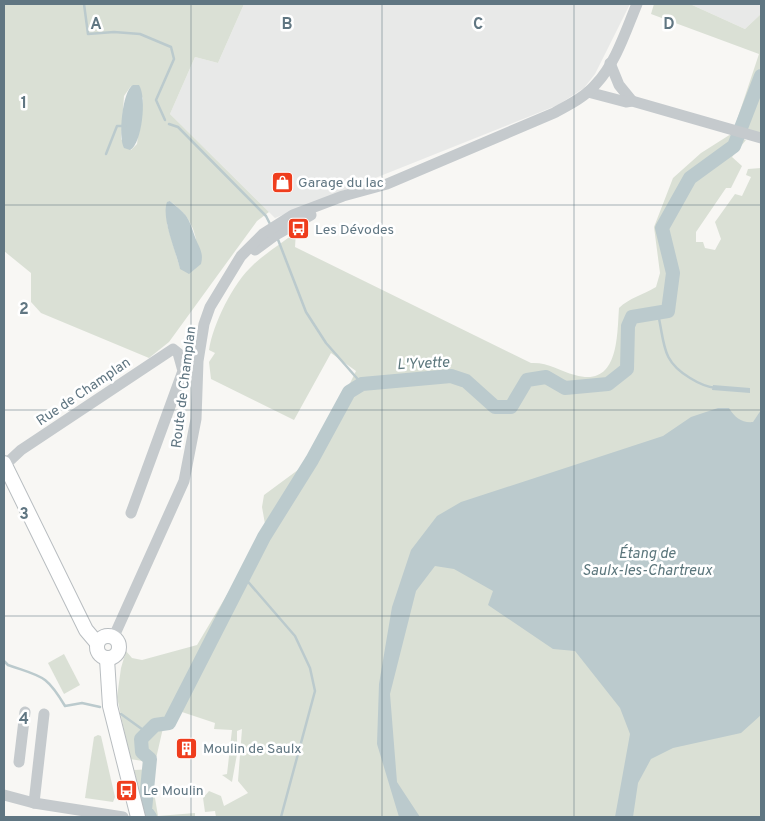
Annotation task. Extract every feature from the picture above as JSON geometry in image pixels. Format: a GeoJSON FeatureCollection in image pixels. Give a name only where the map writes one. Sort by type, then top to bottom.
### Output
{"type":"FeatureCollection","features":[{"type":"Feature","properties":{"kind":"main road"},"geometry":{"type":"LineString","coordinates":[[5,463],[86,630],[98,643]]}},
{"type":"Feature","properties":{"kind":"main road"},"geometry":{"type":"LineString","coordinates":[[111,637],[117,641],[119,648],[116,655],[107,659],[98,653],[98,643],[102,638],[111,637]]}},
{"type":"Feature","properties":{"kind":"main road"},"geometry":{"type":"LineString","coordinates":[[107,659],[110,706],[138,817]]}},
{"type":"Feature","properties":{"kind":"street"},"geometry":{"type":"LineString","coordinates":[[588,92],[601,79],[610,63],[637,4]]}},
{"type":"Feature","properties":{"kind":"street"},"geometry":{"type":"LineString","coordinates":[[610,63],[619,85],[632,101]]}},
{"type":"Feature","properties":{"kind":"street"},"geometry":{"type":"LineString","coordinates":[[588,92],[626,102],[632,101],[756,137]]}},
{"type":"Feature","properties":{"kind":"street","name":"Route de Champlan"},"geometry":{"type":"LineString","coordinates":[[111,637],[119,626],[152,556],[184,481],[196,419],[201,338],[210,306],[221,288],[240,264],[293,215],[387,184],[554,113],[588,92]]}},
{"type":"Feature","properties":{"kind":"street","name":"Rue de Champlan"},"geometry":{"type":"LineString","coordinates":[[5,463],[21,450],[173,349],[178,353],[183,371],[131,513]]}},
{"type":"Feature","properties":{"kind":"street"},"geometry":{"type":"LineString","coordinates":[[34,803],[40,757],[44,717],[24,716],[20,759],[40,757]]}},
{"type":"Feature","properties":{"kind":"street"},"geometry":{"type":"LineString","coordinates":[[4,795],[34,803],[123,817]]}},
{"type":"Feature","properties":{"kind":"shaded area"},"geometry":{"type":"Polygon","coordinates":[[[4,4],[244,4],[218,63],[195,57],[170,114],[269,212],[257,221],[169,342],[149,358],[41,313],[31,302],[31,273],[4,251],[4,4]],[[131,86],[124,96],[121,139],[131,150],[137,144],[143,98],[131,86]],[[170,201],[167,224],[180,268],[196,239],[187,218],[170,201]]]}},
{"type":"Feature","properties":{"kind":"shaded area"},"geometry":{"type":"Polygon","coordinates":[[[244,4],[630,4],[595,74],[584,88],[558,105],[275,218],[170,114],[195,57],[218,63],[244,4]]]}},
{"type":"Feature","properties":{"kind":"shaded area"},"geometry":{"type":"Polygon","coordinates":[[[654,4],[690,4],[745,29],[761,14],[761,133],[735,126],[759,54],[651,14],[654,4]]]}},
{"type":"Feature","properties":{"kind":"shaded area"},"geometry":{"type":"Polygon","coordinates":[[[690,4],[761,4],[761,14],[745,29],[690,4]]]}},
{"type":"Feature","properties":{"kind":"shaded area"},"geometry":{"type":"Polygon","coordinates":[[[731,134],[746,140],[732,157],[742,166],[731,188],[726,188],[696,232],[696,242],[703,242],[705,248],[715,250],[721,239],[715,222],[735,194],[742,196],[751,177],[746,175],[748,169],[761,168],[761,817],[216,817],[215,811],[205,812],[203,798],[209,791],[221,796],[224,806],[248,793],[238,781],[242,729],[237,731],[237,754],[232,782],[222,775],[227,774],[232,730],[214,729],[215,723],[173,709],[163,728],[155,763],[130,759],[117,697],[121,668],[126,651],[132,658],[142,660],[197,645],[259,541],[265,524],[262,507],[264,495],[306,464],[323,438],[356,371],[331,353],[294,420],[211,379],[209,362],[215,353],[209,350],[219,316],[238,282],[253,265],[296,232],[295,247],[531,363],[548,365],[575,375],[589,377],[600,374],[608,367],[613,357],[616,345],[619,308],[656,287],[660,273],[654,227],[673,178],[701,153],[731,134]]]}},
{"type":"Feature","properties":{"kind":"shaded area"},"geometry":{"type":"Polygon","coordinates":[[[64,654],[80,685],[64,694],[48,663],[64,654]]]}},
{"type":"Feature","properties":{"kind":"shaded area"},"geometry":{"type":"Polygon","coordinates":[[[101,736],[115,797],[113,802],[85,798],[94,737],[101,736]]]}},
{"type":"Feature","properties":{"kind":"shaded area"},"geometry":{"type":"Polygon","coordinates":[[[154,769],[153,786],[158,816],[195,813],[195,817],[144,817],[134,780],[136,779],[134,770],[154,769]]]}},
{"type":"Feature","properties":{"kind":"water"},"geometry":{"type":"Polygon","coordinates":[[[133,85],[139,85],[143,99],[143,109],[138,139],[130,150],[124,148],[122,143],[121,125],[126,96],[133,85]]]}},
{"type":"Feature","properties":{"kind":"water"},"geometry":{"type":"Polygon","coordinates":[[[170,201],[187,217],[201,253],[201,264],[189,274],[180,269],[170,235],[166,209],[167,202],[170,201]]]}},
{"type":"Feature","properties":{"kind":"water"},"geometry":{"type":"Polygon","coordinates":[[[713,385],[750,388],[750,393],[712,390],[713,385]]]}},
{"type":"Feature","properties":{"kind":"water","name":"Étang de Saulx-les-Chartreux"},"geometry":{"type":"Polygon","coordinates":[[[718,408],[729,408],[734,415],[745,422],[753,422],[761,410],[761,715],[741,733],[673,748],[651,759],[638,783],[633,817],[615,817],[630,734],[620,708],[575,651],[553,649],[488,605],[493,591],[454,569],[435,566],[416,591],[390,694],[397,782],[420,817],[399,817],[377,744],[379,684],[392,607],[411,550],[437,516],[461,502],[663,436],[691,417],[718,408]]]}},
{"type":"Feature","properties":{"kind":"waterway"},"geometry":{"type":"LineString","coordinates":[[84,4],[88,34],[114,32],[140,34],[171,47],[174,59],[156,100],[165,120]]}},
{"type":"Feature","properties":{"kind":"waterway","name":"L'Yvette"},"geometry":{"type":"LineString","coordinates":[[150,817],[145,810],[150,759],[142,752],[141,739],[155,725],[169,723],[264,537],[312,460],[349,392],[362,384],[451,376],[466,381],[495,407],[511,407],[527,380],[546,377],[565,388],[608,384],[627,369],[628,326],[632,317],[668,311],[673,273],[662,228],[690,178],[734,146],[761,76]]}},
{"type":"Feature","properties":{"kind":"waterway"},"geometry":{"type":"LineString","coordinates":[[169,124],[178,127],[266,216],[271,226]]}},
{"type":"Feature","properties":{"kind":"waterway"},"geometry":{"type":"LineString","coordinates":[[106,154],[117,126],[125,126]]}},
{"type":"Feature","properties":{"kind":"waterway"},"geometry":{"type":"LineString","coordinates":[[277,237],[306,312],[326,343],[362,384]]}},
{"type":"Feature","properties":{"kind":"waterway"},"geometry":{"type":"LineString","coordinates":[[658,314],[666,351],[674,365],[696,382],[716,388]]}},
{"type":"Feature","properties":{"kind":"waterway"},"geometry":{"type":"LineString","coordinates":[[243,576],[295,636],[310,668],[315,691],[281,817]]}},
{"type":"Feature","properties":{"kind":"waterway"},"geometry":{"type":"LineString","coordinates":[[4,661],[8,665],[29,672],[48,682],[65,706],[82,703],[100,707]]}},
{"type":"Feature","properties":{"kind":"waterway"},"geometry":{"type":"LineString","coordinates":[[121,714],[146,732]]}},
{"type":"Feature","properties":{"kind":"place","name":"Garage du lac"},"geometry":{"type":"Point","coordinates":[282,182]}},
{"type":"Feature","properties":{"kind":"place","name":"Les Dévodes"},"geometry":{"type":"Point","coordinates":[299,229]}},
{"type":"Feature","properties":{"kind":"place","name":"Moulin de Saulx"},"geometry":{"type":"Point","coordinates":[187,748]}},
{"type":"Feature","properties":{"kind":"place","name":"Le Moulin"},"geometry":{"type":"Point","coordinates":[127,790]}}]}
